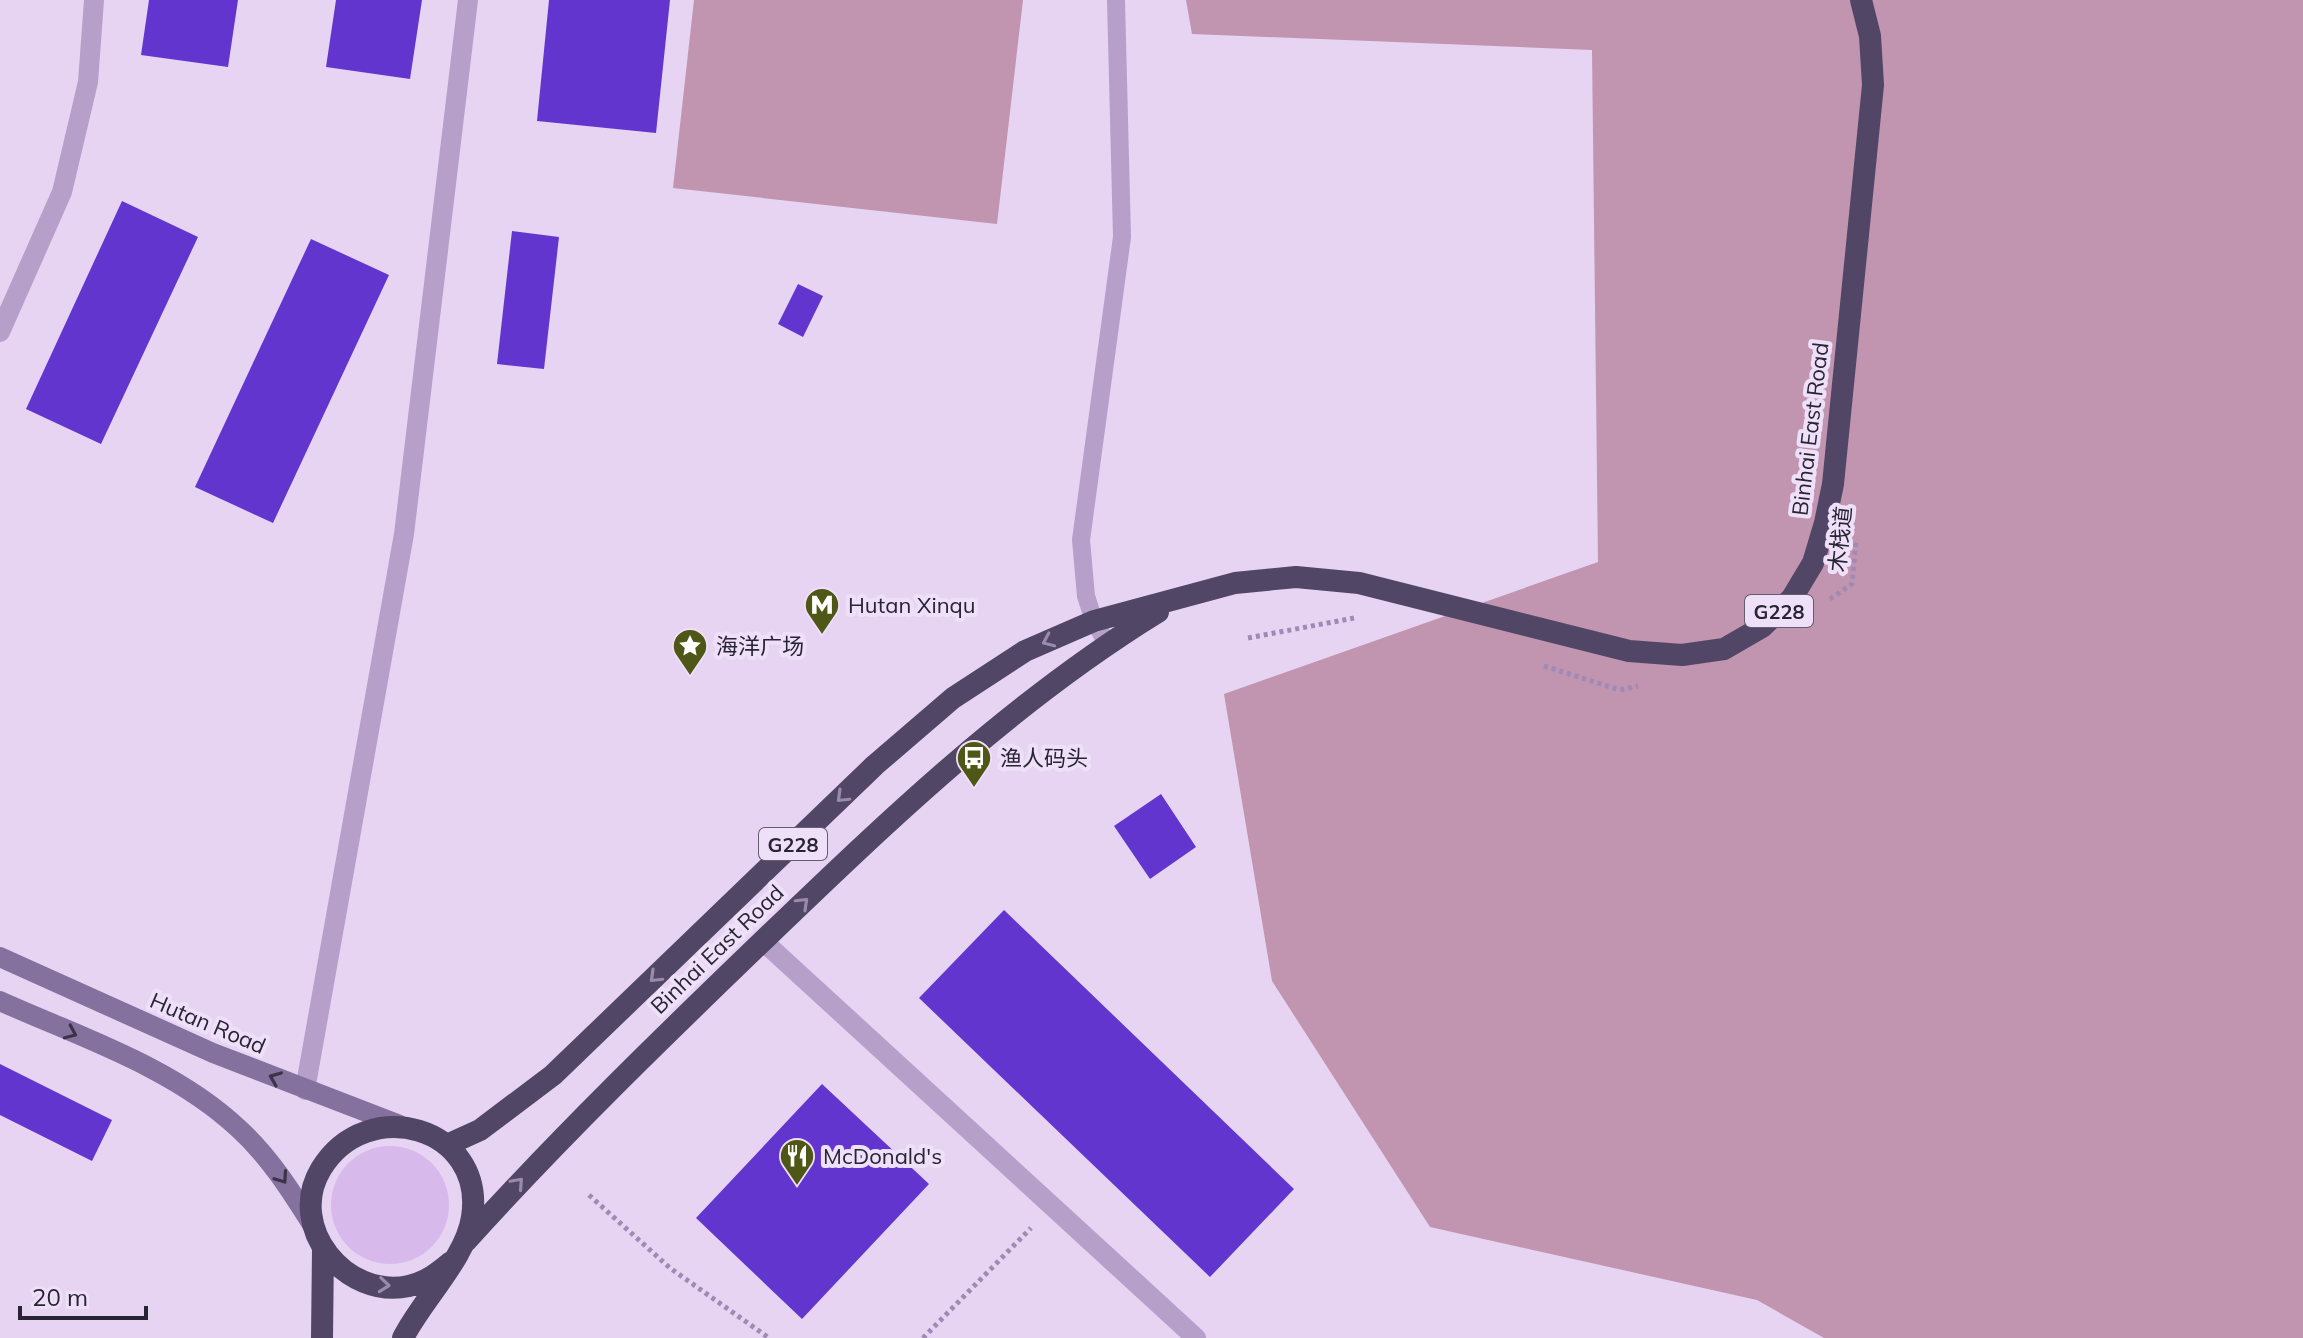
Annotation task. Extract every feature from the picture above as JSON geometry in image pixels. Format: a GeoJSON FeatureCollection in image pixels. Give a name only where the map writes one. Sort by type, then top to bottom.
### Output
{"type":"FeatureCollection","features":[{"type":"Feature","properties":{"kind":"highway","name":"Binhai East Road"},"geometry":{"type":"LineString","coordinates":[[466,1241],[473,1216],[472,1190],[463,1166],[447,1145],[480,1130],[553,1075],[875,765],[953,698],[1025,651],[1094,621],[1235,583],[1296,577],[1359,583],[1629,651],[1682,655],[1724,649],[1762,627],[1792,598],[1813,563],[1833,484],[1873,85],[1870,36],[1861,0]]}},
{"type":"Feature","properties":{"kind":"highway","name":"Binhai East Road"},"geometry":{"type":"LineString","coordinates":[[403,1338],[466,1241],[585,1113],[909,800],[981,737],[1107,643],[1176,601]]}},
{"type":"Feature","properties":{"kind":"highway","name":"Binhai East Road"},"geometry":{"type":"LineString","coordinates":[[400,1125],[374,1127],[350,1137],[330,1154],[317,1176],[311,1201],[313,1226],[323,1249],[339,1267],[360,1281],[384,1287],[409,1286],[432,1278],[451,1262]]}},
{"type":"Feature","properties":{"kind":"highway"},"geometry":{"type":"LineString","coordinates":[[400,1125],[425,1132],[447,1145]]}},
{"type":"Feature","properties":{"kind":"highway","name":"Binhai East Road"},"geometry":{"type":"LineString","coordinates":[[322,1338],[323,1249]]}},
{"type":"Feature","properties":{"kind":"main road","name":"Hutan Road"},"geometry":{"type":"LineString","coordinates":[[0,957],[305,1090],[400,1125]]}},
{"type":"Feature","properties":{"kind":"main road"},"geometry":{"type":"LineString","coordinates":[[0,1001],[192,1090],[239,1128],[278,1172],[313,1226]]}},
{"type":"Feature","properties":{"kind":"street"},"geometry":{"type":"LineString","coordinates":[[0,332],[62,192],[88,82],[94,0]]}},
{"type":"Feature","properties":{"kind":"street"},"geometry":{"type":"LineString","coordinates":[[305,1090],[404,534],[468,0]]}},
{"type":"Feature","properties":{"kind":"street"},"geometry":{"type":"LineString","coordinates":[[763,941],[1196,1338]]}},
{"type":"Feature","properties":{"kind":"lane"},"geometry":{"type":"LineString","coordinates":[[1107,643],[1094,621],[1081,571],[1081,540],[1122,237],[1116,0]]}},
{"type":"Feature","properties":{"kind":"path","name":"木栈道"},"geometry":{"type":"LineString","coordinates":[[1826,602],[1852,584],[1857,538]]}},
{"type":"Feature","properties":{"kind":"path"},"geometry":{"type":"LineString","coordinates":[[1248,638],[1362,616]]}},
{"type":"Feature","properties":{"kind":"path"},"geometry":{"type":"LineString","coordinates":[[1534,663],[1620,690],[1649,683]]}},
{"type":"Feature","properties":{"kind":"path"},"geometry":{"type":"LineString","coordinates":[[589,1195],[670,1268],[769,1338]]}},
{"type":"Feature","properties":{"kind":"path"},"geometry":{"type":"LineString","coordinates":[[923,1338],[1052,1206]]}},
{"type":"Feature","properties":{"kind":"shaded area"},"geometry":{"type":"Polygon","coordinates":[[[694,0],[1023,0],[997,224],[673,188],[694,0]]]}},
{"type":"Feature","properties":{"kind":"shaded area"},"geometry":{"type":"Polygon","coordinates":[[[1186,0],[2303,0],[2303,1338],[1824,1338],[1757,1300],[1430,1227],[1272,981],[1224,694],[1598,562],[1592,50],[1192,34],[1186,0]]]}},
{"type":"Feature","properties":{"kind":"shaded area"},"geometry":{"type":"Polygon","coordinates":[[[390,1146],[413,1151],[432,1163],[444,1182],[449,1205],[444,1228],[432,1247],[413,1259],[390,1264],[367,1259],[348,1247],[336,1228],[331,1205],[336,1182],[348,1163],[367,1151],[390,1146]]]}},
{"type":"Feature","properties":{"kind":"building"},"geometry":{"type":"Polygon","coordinates":[[[149,0],[238,0],[228,67],[141,55],[149,0]]]}},
{"type":"Feature","properties":{"kind":"building"},"geometry":{"type":"Polygon","coordinates":[[[336,0],[422,0],[410,79],[326,67],[336,0]]]}},
{"type":"Feature","properties":{"kind":"building"},"geometry":{"type":"Polygon","coordinates":[[[549,0],[670,0],[656,133],[537,121],[549,0]]]}},
{"type":"Feature","properties":{"kind":"building"},"geometry":{"type":"Polygon","coordinates":[[[122,201],[198,237],[101,444],[26,409],[122,201]]]}},
{"type":"Feature","properties":{"kind":"building"},"geometry":{"type":"Polygon","coordinates":[[[512,231],[559,237],[544,369],[497,364],[512,231]]]}},
{"type":"Feature","properties":{"kind":"building"},"geometry":{"type":"Polygon","coordinates":[[[311,239],[389,275],[273,523],[195,487],[311,239]]]}},
{"type":"Feature","properties":{"kind":"building"},"geometry":{"type":"Polygon","coordinates":[[[798,284],[823,296],[803,337],[778,324],[798,284]]]}},
{"type":"Feature","properties":{"kind":"building"},"geometry":{"type":"Polygon","coordinates":[[[1161,794],[1196,847],[1150,879],[1114,826],[1161,794]]]}},
{"type":"Feature","properties":{"kind":"building"},"geometry":{"type":"Polygon","coordinates":[[[1004,910],[1294,1189],[1210,1277],[919,998],[1004,910]]]}},
{"type":"Feature","properties":{"kind":"building"},"geometry":{"type":"Polygon","coordinates":[[[0,1064],[112,1120],[92,1161],[0,1115],[0,1064]]]}},
{"type":"Feature","properties":{"kind":"building"},"geometry":{"type":"Polygon","coordinates":[[[822,1084],[929,1184],[802,1319],[696,1218],[822,1084]]]}},
{"type":"Feature","properties":{"kind":"place","name":"Hutan Xinqu"},"geometry":{"type":"Point","coordinates":[822,636]}},
{"type":"Feature","properties":{"kind":"place","name":"海洋广场"},"geometry":{"type":"Point","coordinates":[690,677]}},
{"type":"Feature","properties":{"kind":"place","name":"渔人码头"},"geometry":{"type":"Point","coordinates":[974,789]}},
{"type":"Feature","properties":{"kind":"place","name":"McDonald's"},"geometry":{"type":"Point","coordinates":[797,1187]}}]}
